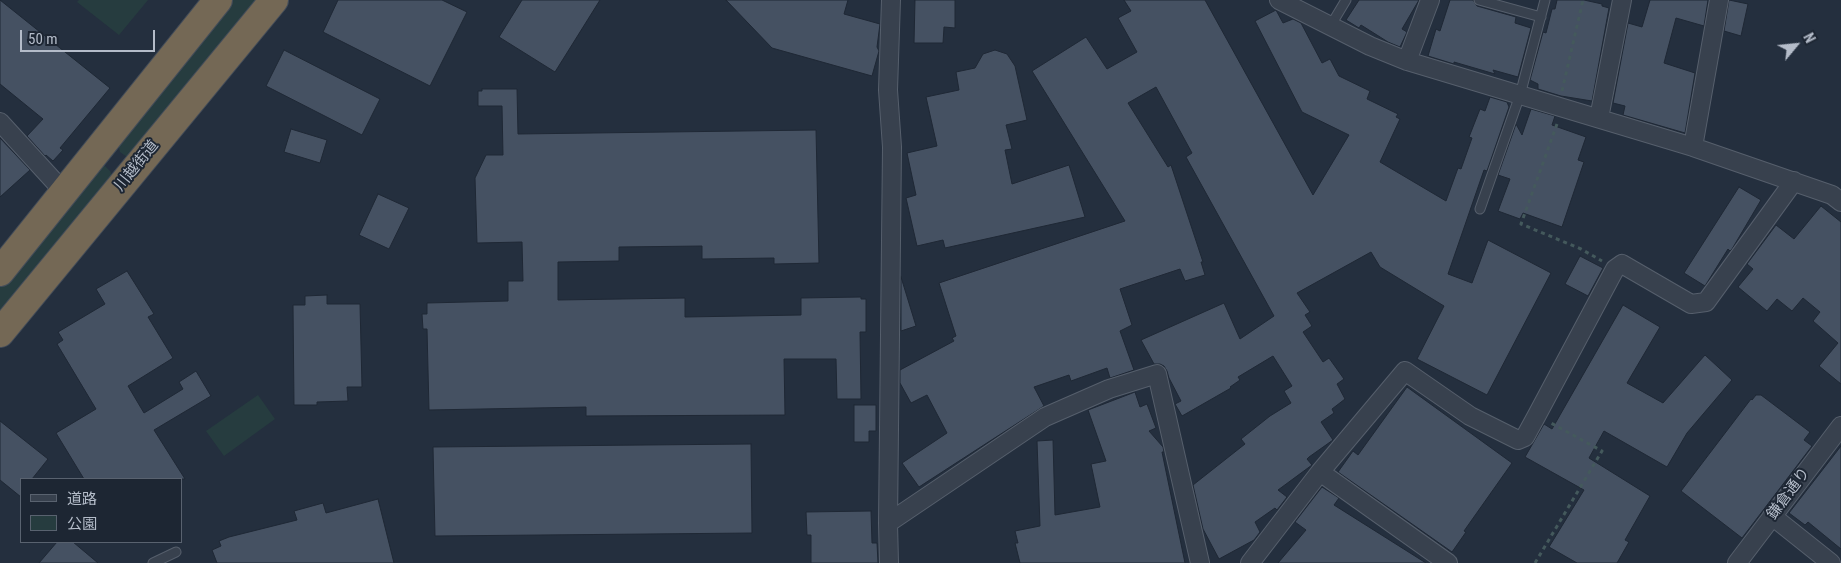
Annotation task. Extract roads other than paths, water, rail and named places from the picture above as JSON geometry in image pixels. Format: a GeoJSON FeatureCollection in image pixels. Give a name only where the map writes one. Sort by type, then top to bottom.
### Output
{"type":"FeatureCollection","features":[{"type":"Feature","properties":{"kind":"highway"},"geometry":{"type":"LineString","coordinates":[[0,272],[218,0]]}},
{"type":"Feature","properties":{"kind":"highway","name":"川越街道"},"geometry":{"type":"LineString","coordinates":[[0,333],[274,0]]}},
{"type":"Feature","properties":{"kind":"street"},"geometry":{"type":"LineString","coordinates":[[889,563],[892,147],[888,90],[891,0]]}},
{"type":"Feature","properties":{"kind":"street"},"geometry":{"type":"LineString","coordinates":[[1279,0],[1370,46],[1407,62],[1693,147],[1832,195],[1841,202]]}},
{"type":"Feature","properties":{"kind":"street"},"geometry":{"type":"LineString","coordinates":[[1407,62],[1430,0]]}},
{"type":"Feature","properties":{"kind":"street"},"geometry":{"type":"LineString","coordinates":[[1599,118],[1622,0]]}},
{"type":"Feature","properties":{"kind":"street"},"geometry":{"type":"LineString","coordinates":[[1693,147],[1719,0]]}},
{"type":"Feature","properties":{"kind":"street"},"geometry":{"type":"LineString","coordinates":[[0,122],[64,192]]}},
{"type":"Feature","properties":{"kind":"street"},"geometry":{"type":"LineString","coordinates":[[1250,563],[1320,472],[1405,371],[1470,416],[1518,440],[1525,437],[1615,269],[1622,264],[1691,304],[1706,302],[1794,181]]}},
{"type":"Feature","properties":{"kind":"street"},"geometry":{"type":"LineString","coordinates":[[888,523],[1045,417],[1109,389],[1157,374],[1200,563]]}},
{"type":"Feature","properties":{"kind":"street","name":"鎌倉通り"},"geometry":{"type":"LineString","coordinates":[[1736,563],[1841,426]]}},
{"type":"Feature","properties":{"kind":"street"},"geometry":{"type":"LineString","coordinates":[[1320,472],[1448,563]]}},
{"type":"Feature","properties":{"kind":"street"},"geometry":{"type":"LineString","coordinates":[[1772,516],[1831,563]]}},
{"type":"Feature","properties":{"kind":"lane"},"geometry":{"type":"LineString","coordinates":[[1331,25],[1346,0]]}},
{"type":"Feature","properties":{"kind":"lane"},"geometry":{"type":"LineString","coordinates":[[1479,0],[1541,17]]}},
{"type":"Feature","properties":{"kind":"lane"},"geometry":{"type":"LineString","coordinates":[[1480,209],[1520,95],[1545,0]]}},
{"type":"Feature","properties":{"kind":"lane"},"geometry":{"type":"LineString","coordinates":[[153,563],[176,552]]}}]}
